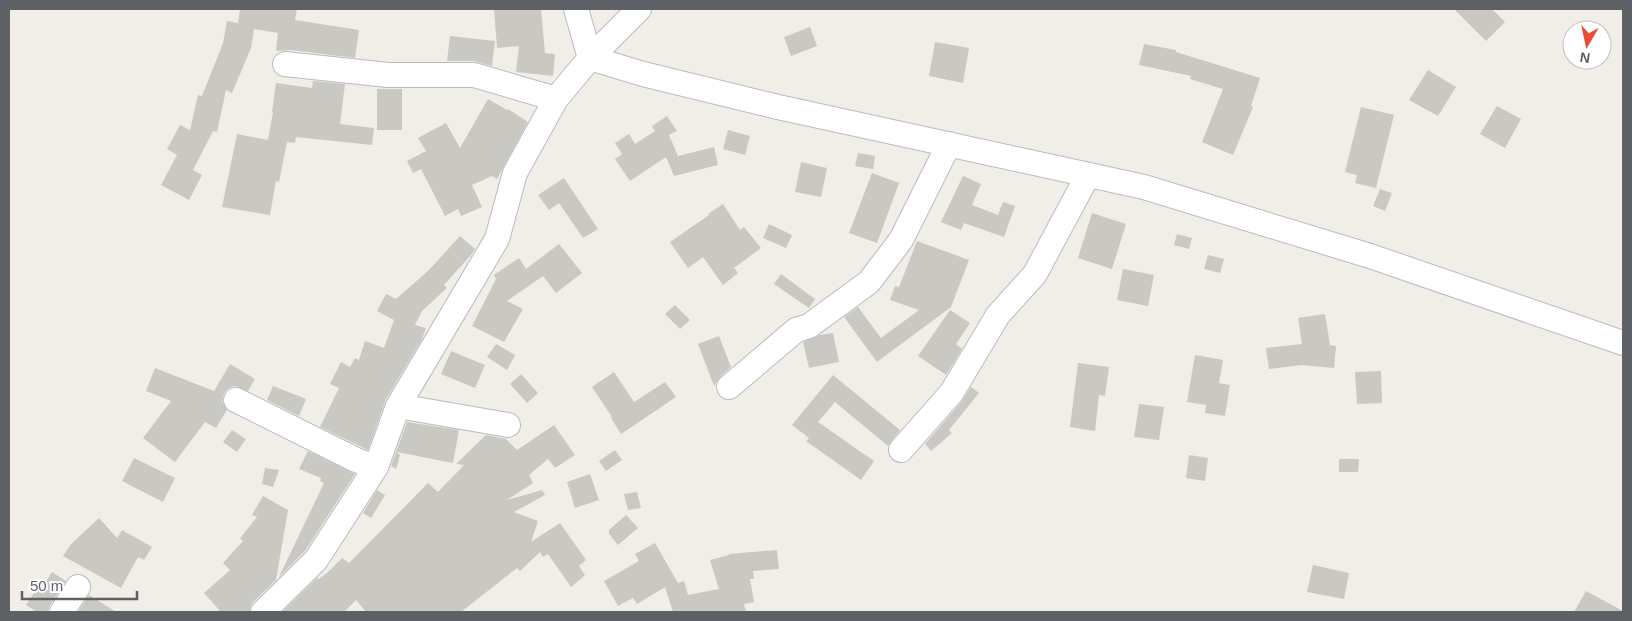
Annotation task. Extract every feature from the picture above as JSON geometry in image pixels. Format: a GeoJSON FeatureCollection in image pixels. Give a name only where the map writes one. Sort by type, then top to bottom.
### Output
{"type":"FeatureCollection","features":[{"type":"Feature","properties":{"kind":"street"},"geometry":{"type":"LineString","coordinates":[[576,9],[590,58]]}},
{"type":"Feature","properties":{"kind":"street"},"geometry":{"type":"LineString","coordinates":[[263,612],[316,560],[376,467],[398,406],[496,239],[515,173],[556,99],[590,58],[638,9]]}},
{"type":"Feature","properties":{"kind":"street"},"geometry":{"type":"LineString","coordinates":[[590,58],[643,74],[778,107],[1144,187],[1370,256],[1623,343]]}},
{"type":"Feature","properties":{"kind":"street"},"geometry":{"type":"LineString","coordinates":[[284,64],[388,75],[474,75],[556,99]]}},
{"type":"Feature","properties":{"kind":"street"},"geometry":{"type":"LineString","coordinates":[[729,387],[796,330],[809,326],[869,282],[900,240],[949,144]]}},
{"type":"Feature","properties":{"kind":"street"},"geometry":{"type":"LineString","coordinates":[[901,450],[952,392],[998,315],[1035,274],[1088,175]]}},
{"type":"Feature","properties":{"kind":"street"},"geometry":{"type":"LineString","coordinates":[[236,400],[356,460],[376,467]]}},
{"type":"Feature","properties":{"kind":"street"},"geometry":{"type":"LineString","coordinates":[[398,406],[508,425]]}},
{"type":"Feature","properties":{"kind":"street"},"geometry":{"type":"LineString","coordinates":[[62,612],[78,587]]}},
{"type":"Feature","properties":{"kind":"building"},"geometry":{"type":"Polygon","coordinates":[[[240,9],[297,9],[295,20],[359,30],[355,58],[291,50],[276,51],[278,33],[254,29],[251,48],[232,93],[226,90],[217,132],[213,131],[193,170],[202,175],[189,200],[161,185],[177,155],[167,149],[180,125],[190,130],[198,95],[202,96],[223,43],[227,21],[238,23],[240,9]]]}},
{"type":"Feature","properties":{"kind":"building"},"geometry":{"type":"Polygon","coordinates":[[[494,9],[541,9],[545,53],[555,54],[553,76],[516,72],[519,46],[497,48],[494,9]]]}},
{"type":"Feature","properties":{"kind":"building"},"geometry":{"type":"Polygon","coordinates":[[[1454,9],[1492,9],[1505,22],[1486,41],[1454,9]]]}},
{"type":"Feature","properties":{"kind":"building"},"geometry":{"type":"Polygon","coordinates":[[[810,27],[817,46],[791,56],[784,37],[810,27]]]}},
{"type":"Feature","properties":{"kind":"building"},"geometry":{"type":"Polygon","coordinates":[[[450,36],[495,41],[492,66],[474,61],[447,61],[450,36]]]}},
{"type":"Feature","properties":{"kind":"building"},"geometry":{"type":"Polygon","coordinates":[[[935,42],[969,48],[963,83],[929,76],[935,42]]]}},
{"type":"Feature","properties":{"kind":"building"},"geometry":{"type":"Polygon","coordinates":[[[1144,44],[1176,50],[1176,52],[1260,78],[1251,106],[1253,107],[1233,155],[1202,142],[1223,89],[1190,79],[1191,76],[1139,65],[1144,44]]]}},
{"type":"Feature","properties":{"kind":"building"},"geometry":{"type":"Polygon","coordinates":[[[1428,70],[1456,87],[1438,116],[1409,100],[1428,70]]]}},
{"type":"Feature","properties":{"kind":"building"},"geometry":{"type":"Polygon","coordinates":[[[313,81],[345,84],[340,124],[374,128],[372,145],[296,137],[295,143],[287,142],[279,182],[276,181],[270,215],[222,207],[237,134],[268,140],[276,83],[312,88],[313,81]]]}},
{"type":"Feature","properties":{"kind":"building"},"geometry":{"type":"Polygon","coordinates":[[[377,89],[402,89],[402,130],[377,130],[377,89]]]}},
{"type":"Feature","properties":{"kind":"building"},"geometry":{"type":"Polygon","coordinates":[[[488,99],[528,122],[497,179],[492,176],[472,185],[482,207],[461,216],[458,209],[445,216],[421,169],[413,173],[407,161],[426,151],[418,138],[446,123],[460,148],[488,99]]]}},
{"type":"Feature","properties":{"kind":"building"},"geometry":{"type":"Polygon","coordinates":[[[1497,106],[1521,119],[1505,148],[1480,134],[1497,106]]]}},
{"type":"Feature","properties":{"kind":"building"},"geometry":{"type":"Polygon","coordinates":[[[1361,107],[1394,115],[1376,188],[1355,183],[1357,175],[1345,172],[1361,107]]]}},
{"type":"Feature","properties":{"kind":"building"},"geometry":{"type":"Polygon","coordinates":[[[667,116],[677,131],[669,135],[678,156],[714,147],[718,165],[674,176],[666,157],[630,181],[615,159],[622,154],[615,143],[629,134],[635,144],[655,131],[652,126],[667,116]]]}},
{"type":"Feature","properties":{"kind":"building"},"geometry":{"type":"Polygon","coordinates":[[[728,130],[750,136],[745,155],[723,149],[728,130]]]}},
{"type":"Feature","properties":{"kind":"building"},"geometry":{"type":"Polygon","coordinates":[[[858,153],[875,156],[873,169],[855,166],[858,153]]]}},
{"type":"Feature","properties":{"kind":"building"},"geometry":{"type":"Polygon","coordinates":[[[801,162],[827,168],[821,197],[795,192],[801,162]]]}},
{"type":"Feature","properties":{"kind":"building"},"geometry":{"type":"Polygon","coordinates":[[[872,173],[899,183],[877,243],[849,233],[872,173]]]}},
{"type":"Feature","properties":{"kind":"building"},"geometry":{"type":"Polygon","coordinates":[[[963,176],[981,184],[972,205],[998,215],[1003,202],[1015,206],[1004,237],[964,223],[961,230],[941,222],[963,176]]]}},
{"type":"Feature","properties":{"kind":"building"},"geometry":{"type":"Polygon","coordinates":[[[564,178],[598,229],[583,238],[559,203],[549,210],[538,195],[564,178]]]}},
{"type":"Feature","properties":{"kind":"building"},"geometry":{"type":"Polygon","coordinates":[[[1380,189],[1392,193],[1385,211],[1373,206],[1380,189]]]}},
{"type":"Feature","properties":{"kind":"building"},"geometry":{"type":"Polygon","coordinates":[[[723,204],[740,230],[744,227],[761,248],[734,268],[738,273],[723,285],[703,257],[688,268],[670,242],[723,204]]]}},
{"type":"Feature","properties":{"kind":"building"},"geometry":{"type":"Polygon","coordinates":[[[1092,213],[1126,224],[1112,269],[1078,258],[1092,213]]]}},
{"type":"Feature","properties":{"kind":"building"},"geometry":{"type":"Polygon","coordinates":[[[769,224],[792,235],[786,248],[763,238],[769,224]]]}},
{"type":"Feature","properties":{"kind":"building"},"geometry":{"type":"Polygon","coordinates":[[[1177,234],[1192,238],[1189,249],[1174,245],[1177,234]]]}},
{"type":"Feature","properties":{"kind":"building"},"geometry":{"type":"Polygon","coordinates":[[[460,236],[475,249],[444,285],[447,288],[422,311],[415,325],[426,328],[422,339],[386,399],[368,450],[320,427],[339,388],[330,384],[341,362],[350,367],[355,358],[359,360],[365,341],[384,348],[394,320],[377,311],[386,294],[396,299],[429,270],[460,236]]]}},
{"type":"Feature","properties":{"kind":"building"},"geometry":{"type":"Polygon","coordinates":[[[917,241],[969,260],[951,307],[877,362],[844,317],[858,307],[881,338],[919,310],[890,300],[895,286],[899,287],[917,241]]]}},
{"type":"Feature","properties":{"kind":"building"},"geometry":{"type":"Polygon","coordinates":[[[559,244],[582,273],[556,293],[543,276],[507,301],[523,309],[504,342],[472,326],[496,279],[494,275],[519,258],[526,269],[559,244]]]}},
{"type":"Feature","properties":{"kind":"building"},"geometry":{"type":"Polygon","coordinates":[[[1208,255],[1224,259],[1220,273],[1204,269],[1208,255]]]}},
{"type":"Feature","properties":{"kind":"building"},"geometry":{"type":"Polygon","coordinates":[[[1123,269],[1154,275],[1148,306],[1117,300],[1123,269]]]}},
{"type":"Feature","properties":{"kind":"building"},"geometry":{"type":"Polygon","coordinates":[[[781,274],[815,299],[809,308],[774,284],[781,274]]]}},
{"type":"Feature","properties":{"kind":"building"},"geometry":{"type":"Polygon","coordinates":[[[675,305],[690,320],[680,329],[665,314],[675,305]]]}},
{"type":"Feature","properties":{"kind":"building"},"geometry":{"type":"Polygon","coordinates":[[[950,310],[970,323],[956,344],[962,349],[946,375],[918,356],[950,310]]]}},
{"type":"Feature","properties":{"kind":"building"},"geometry":{"type":"Polygon","coordinates":[[[1325,314],[1330,345],[1336,346],[1334,368],[1301,365],[1269,369],[1266,348],[1302,344],[1298,318],[1325,314]]]}},
{"type":"Feature","properties":{"kind":"building"},"geometry":{"type":"Polygon","coordinates":[[[833,333],[839,362],[809,368],[803,342],[819,335],[833,333]]]}},
{"type":"Feature","properties":{"kind":"building"},"geometry":{"type":"Polygon","coordinates":[[[719,336],[731,367],[720,377],[714,386],[698,344],[719,336]]]}},
{"type":"Feature","properties":{"kind":"building"},"geometry":{"type":"Polygon","coordinates":[[[496,344],[515,355],[507,370],[487,357],[496,344]]]}},
{"type":"Feature","properties":{"kind":"building"},"geometry":{"type":"Polygon","coordinates":[[[451,351],[485,365],[475,388],[441,374],[451,351]]]}},
{"type":"Feature","properties":{"kind":"building"},"geometry":{"type":"Polygon","coordinates":[[[1195,355],[1223,360],[1219,383],[1230,385],[1225,416],[1205,413],[1206,405],[1187,402],[1195,355]]]}},
{"type":"Feature","properties":{"kind":"building"},"geometry":{"type":"Polygon","coordinates":[[[1078,363],[1109,367],[1105,396],[1099,395],[1095,431],[1070,427],[1078,363]]]}},
{"type":"Feature","properties":{"kind":"building"},"geometry":{"type":"Polygon","coordinates":[[[230,364],[255,379],[248,391],[235,386],[229,388],[224,393],[222,401],[227,410],[216,428],[205,422],[175,462],[143,438],[171,401],[146,391],[155,368],[214,391],[230,364]]]}},
{"type":"Feature","properties":{"kind":"building"},"geometry":{"type":"Polygon","coordinates":[[[1381,371],[1382,403],[1357,404],[1355,372],[1381,371]]]}},
{"type":"Feature","properties":{"kind":"building"},"geometry":{"type":"Polygon","coordinates":[[[614,372],[634,402],[665,382],[676,397],[621,434],[592,387],[614,372]]]}},
{"type":"Feature","properties":{"kind":"building"},"geometry":{"type":"Polygon","coordinates":[[[521,374],[538,393],[527,403],[510,384],[521,374]]]}},
{"type":"Feature","properties":{"kind":"building"},"geometry":{"type":"Polygon","coordinates":[[[833,375],[900,430],[888,446],[835,402],[818,422],[874,461],[861,480],[806,441],[809,438],[792,425],[833,375]]]}},
{"type":"Feature","properties":{"kind":"building"},"geometry":{"type":"Polygon","coordinates":[[[273,386],[306,399],[299,416],[267,400],[273,386]]]}},
{"type":"Feature","properties":{"kind":"building"},"geometry":{"type":"Polygon","coordinates":[[[971,387],[979,393],[949,430],[952,433],[931,451],[925,444],[962,401],[971,387]]]}},
{"type":"Feature","properties":{"kind":"building"},"geometry":{"type":"Polygon","coordinates":[[[1139,404],[1164,407],[1159,440],[1134,437],[1139,404]]]}},
{"type":"Feature","properties":{"kind":"building"},"geometry":{"type":"Polygon","coordinates":[[[407,422],[459,430],[453,463],[397,452],[400,455],[396,469],[391,466],[407,422]]]}},
{"type":"Feature","properties":{"kind":"building"},"geometry":{"type":"Polygon","coordinates":[[[554,425],[575,455],[555,468],[548,459],[529,475],[533,483],[507,500],[542,490],[545,495],[514,512],[538,521],[531,542],[560,523],[586,560],[579,566],[585,575],[571,587],[548,554],[543,557],[540,552],[520,571],[517,568],[461,612],[366,612],[356,600],[344,612],[282,612],[317,578],[319,579],[327,573],[342,558],[349,563],[428,483],[438,492],[464,465],[456,464],[486,435],[506,439],[517,450],[554,425]]]}},
{"type":"Feature","properties":{"kind":"building"},"geometry":{"type":"Polygon","coordinates":[[[232,430],[246,439],[237,452],[223,442],[232,430]]]}},
{"type":"Feature","properties":{"kind":"building"},"geometry":{"type":"Polygon","coordinates":[[[615,450],[622,460],[606,471],[599,461],[615,450]]]}},
{"type":"Feature","properties":{"kind":"building"},"geometry":{"type":"Polygon","coordinates":[[[308,451],[355,474],[305,551],[279,577],[324,483],[320,481],[321,478],[299,469],[308,451]]]}},
{"type":"Feature","properties":{"kind":"building"},"geometry":{"type":"Polygon","coordinates":[[[1189,455],[1208,458],[1205,481],[1186,478],[1189,455]]]}},
{"type":"Feature","properties":{"kind":"building"},"geometry":{"type":"Polygon","coordinates":[[[134,458],[175,478],[163,502],[122,481],[134,458]]]}},
{"type":"Feature","properties":{"kind":"building"},"geometry":{"type":"Polygon","coordinates":[[[1339,459],[1359,459],[1358,472],[1339,472],[1339,459]]]}},
{"type":"Feature","properties":{"kind":"building"},"geometry":{"type":"Polygon","coordinates":[[[265,468],[279,470],[273,487],[262,484],[265,468]]]}},
{"type":"Feature","properties":{"kind":"building"},"geometry":{"type":"Polygon","coordinates":[[[590,474],[599,500],[575,508],[567,482],[590,474]]]}},
{"type":"Feature","properties":{"kind":"building"},"geometry":{"type":"Polygon","coordinates":[[[377,490],[385,495],[371,518],[363,513],[377,490]]]}},
{"type":"Feature","properties":{"kind":"building"},"geometry":{"type":"Polygon","coordinates":[[[637,492],[641,508],[628,510],[624,494],[637,492]]]}},
{"type":"Feature","properties":{"kind":"building"},"geometry":{"type":"Polygon","coordinates":[[[263,496],[288,510],[276,580],[253,602],[250,612],[221,612],[204,593],[230,570],[223,563],[243,541],[240,538],[257,517],[252,515],[263,496]]]}},
{"type":"Feature","properties":{"kind":"building"},"geometry":{"type":"Polygon","coordinates":[[[626,515],[638,528],[618,545],[609,534],[609,530],[626,515]]]}},
{"type":"Feature","properties":{"kind":"building"},"geometry":{"type":"Polygon","coordinates":[[[99,518],[117,538],[122,530],[152,547],[144,560],[138,557],[121,588],[63,556],[71,544],[99,518]]]}},
{"type":"Feature","properties":{"kind":"building"},"geometry":{"type":"Polygon","coordinates":[[[655,543],[678,583],[684,581],[688,595],[719,589],[710,560],[729,554],[777,550],[779,569],[753,571],[754,579],[750,579],[754,602],[744,604],[746,612],[673,612],[665,587],[637,604],[633,598],[618,606],[604,581],[639,561],[635,554],[655,543]]]}},
{"type":"Feature","properties":{"kind":"building"},"geometry":{"type":"Polygon","coordinates":[[[1313,565],[1349,573],[1344,599],[1307,592],[1313,565]]]}},
{"type":"Feature","properties":{"kind":"building"},"geometry":{"type":"Polygon","coordinates":[[[52,572],[66,581],[50,605],[48,612],[37,612],[26,605],[42,581],[45,583],[52,572]]]}},
{"type":"Feature","properties":{"kind":"building"},"geometry":{"type":"Polygon","coordinates":[[[1586,591],[1623,611],[1623,612],[1574,612],[1586,591]]]}},
{"type":"Feature","properties":{"kind":"building"},"geometry":{"type":"Polygon","coordinates":[[[89,595],[116,612],[78,612],[89,595]]]}}]}
